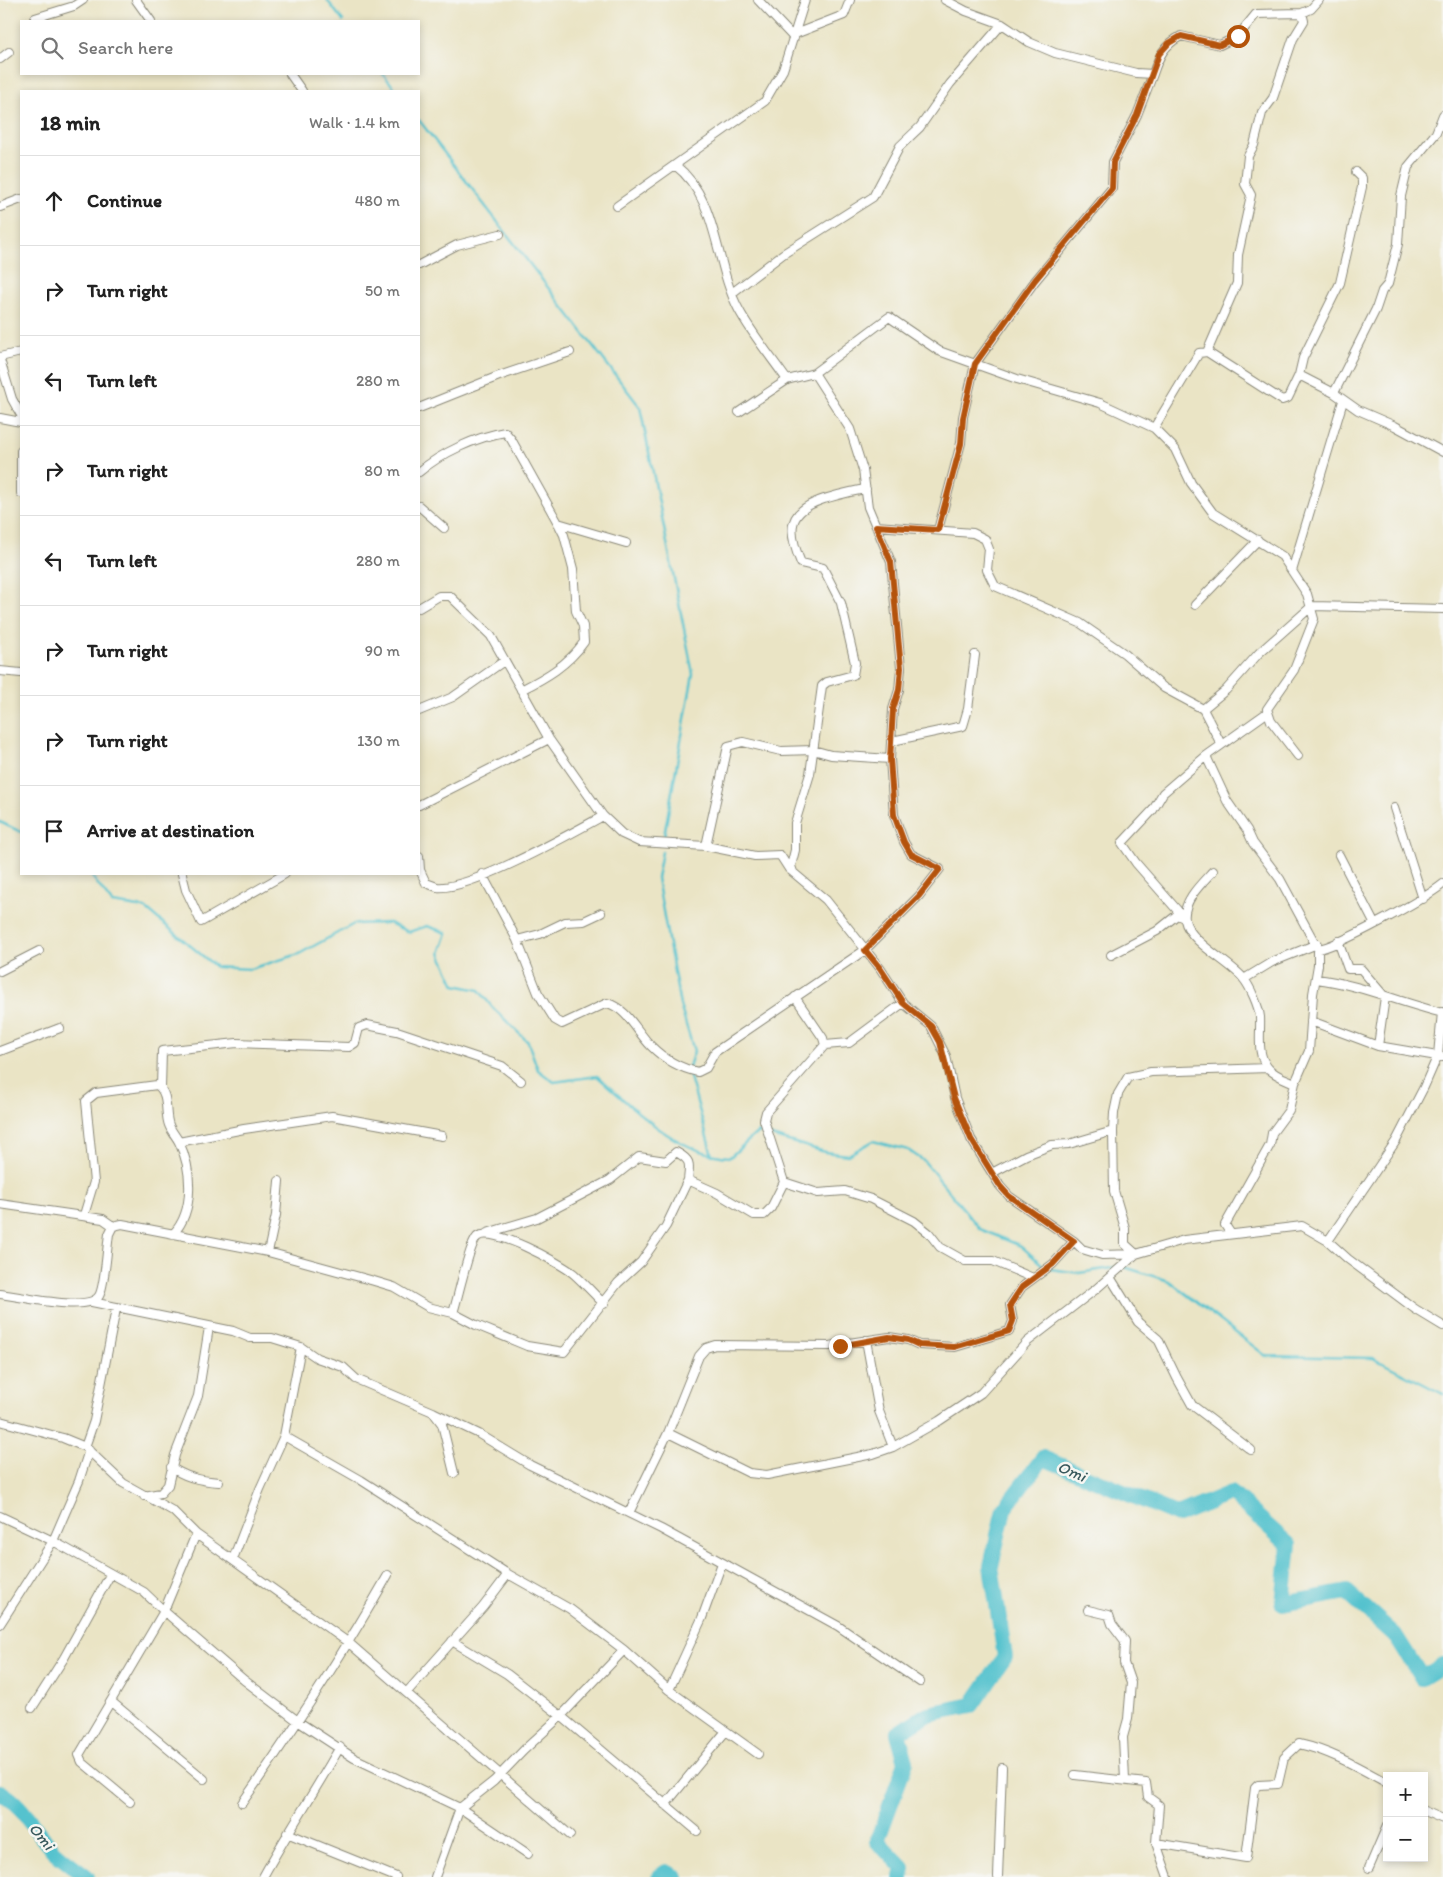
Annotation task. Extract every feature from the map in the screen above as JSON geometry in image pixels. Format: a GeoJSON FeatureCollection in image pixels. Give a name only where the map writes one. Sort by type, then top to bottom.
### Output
{"type":"FeatureCollection","features":[{"type":"Feature","properties":{"kind":"street"},"geometry":{"type":"LineString","coordinates":[[35,18],[74,6],[83,0]]}},
{"type":"Feature","properties":{"kind":"street"},"geometry":{"type":"LineString","coordinates":[[136,0],[150,20]]}},
{"type":"Feature","properties":{"kind":"street"},"geometry":{"type":"LineString","coordinates":[[758,0],[795,36]]}},
{"type":"Feature","properties":{"kind":"street"},"geometry":{"type":"LineString","coordinates":[[617,206],[765,101],[783,70],[805,0]]}},
{"type":"Feature","properties":{"kind":"street"},"geometry":{"type":"LineString","coordinates":[[795,36],[844,15],[850,0]]}},
{"type":"Feature","properties":{"kind":"street"},"geometry":{"type":"LineString","coordinates":[[946,0],[966,11],[1002,24],[1029,42],[1055,53],[1136,73],[1153,74]]}},
{"type":"Feature","properties":{"kind":"street"},"geometry":{"type":"LineString","coordinates":[[938,530],[961,444],[963,418],[975,364],[1035,280],[1112,188],[1113,162],[1137,115],[1159,54],[1169,43],[1181,36],[1220,45],[1238,36],[1256,14],[1302,14],[1312,9],[1319,0]]}},
{"type":"Feature","properties":{"kind":"street"},"geometry":{"type":"LineString","coordinates":[[1207,352],[1237,283],[1238,255],[1251,195],[1245,184],[1248,156],[1254,145],[1262,113],[1273,98],[1293,39],[1304,21],[1302,14]]}},
{"type":"Feature","properties":{"kind":"street"},"geometry":{"type":"LineString","coordinates":[[732,293],[783,254],[873,197],[900,146],[920,127],[950,84],[1002,24]]}},
{"type":"Feature","properties":{"kind":"street"},"geometry":{"type":"LineString","coordinates":[[0,59],[10,52]]}},
{"type":"Feature","properties":{"kind":"street"},"geometry":{"type":"LineString","coordinates":[[291,75],[301,90]]}},
{"type":"Feature","properties":{"kind":"street"},"geometry":{"type":"LineString","coordinates":[[1334,393],[1376,309],[1382,291],[1388,284],[1398,244],[1401,196],[1408,166],[1436,134],[1443,115]]}},
{"type":"Feature","properties":{"kind":"street"},"geometry":{"type":"LineString","coordinates":[[675,165],[687,175],[706,205],[724,277],[739,310],[787,380]]}},
{"type":"Feature","properties":{"kind":"street"},"geometry":{"type":"LineString","coordinates":[[1154,428],[1200,354],[1207,352],[1282,400],[1288,398],[1299,375],[1303,358],[1340,283],[1362,187],[1362,178],[1356,172]]}},
{"type":"Feature","properties":{"kind":"street"},"geometry":{"type":"LineString","coordinates":[[0,207],[20,199]]}},
{"type":"Feature","properties":{"kind":"street"},"geometry":{"type":"LineString","coordinates":[[420,264],[457,246],[500,234]]}},
{"type":"Feature","properties":{"kind":"street"},"geometry":{"type":"LineString","coordinates":[[739,412],[787,380],[814,372],[889,317],[939,351],[1017,380],[1100,403],[1154,428],[1175,449],[1191,483],[1213,513],[1282,556],[1312,606],[1314,619],[1303,650],[1282,688],[1269,705],[1268,712],[1271,720],[1298,756]]}},
{"type":"Feature","properties":{"kind":"street"},"geometry":{"type":"LineString","coordinates":[[20,352],[0,359],[12,399],[20,413]]}},
{"type":"Feature","properties":{"kind":"street"},"geometry":{"type":"LineString","coordinates":[[420,408],[499,376],[570,352]]}},
{"type":"Feature","properties":{"kind":"street"},"geometry":{"type":"LineString","coordinates":[[482,874],[517,940],[538,993],[555,1020],[562,1024],[572,1021],[606,1003],[615,1005],[624,1012],[651,1046],[674,1065],[698,1072],[706,1068],[715,1052],[865,950],[919,896],[940,869],[911,854],[904,842],[894,815],[890,759],[893,709],[899,690],[901,668],[891,562],[868,507],[863,470],[850,429],[814,372]]}},
{"type":"Feature","properties":{"kind":"street"},"geometry":{"type":"LineString","coordinates":[[1299,375],[1334,393],[1343,401],[1443,452]]}},
{"type":"Feature","properties":{"kind":"street"},"geometry":{"type":"LineString","coordinates":[[1292,571],[1343,401]]}},
{"type":"Feature","properties":{"kind":"street"},"geometry":{"type":"LineString","coordinates":[[0,418],[20,422]]}},
{"type":"Feature","properties":{"kind":"street"},"geometry":{"type":"LineString","coordinates":[[420,471],[425,466],[463,446],[488,435],[505,432],[511,438],[564,535],[573,569],[576,611],[583,626],[584,642],[562,667],[521,690]]}},
{"type":"Feature","properties":{"kind":"street"},"geometry":{"type":"LineString","coordinates":[[794,874],[791,866],[795,850],[795,823],[810,774],[822,686],[827,682],[853,675],[855,663],[841,603],[823,568],[801,563],[793,540],[793,520],[797,513],[808,504],[847,492],[866,489]]}},
{"type":"Feature","properties":{"kind":"street"},"geometry":{"type":"LineString","coordinates":[[420,507],[444,528]]}},
{"type":"Feature","properties":{"kind":"street"},"geometry":{"type":"LineString","coordinates":[[558,523],[626,543]]}},
{"type":"Feature","properties":{"kind":"street"},"geometry":{"type":"LineString","coordinates":[[876,526],[973,533],[985,539],[989,550],[986,570],[995,586],[1080,623],[1125,654],[1164,688],[1203,709],[1221,744]]}},
{"type":"Feature","properties":{"kind":"street"},"geometry":{"type":"LineString","coordinates":[[1195,605],[1258,540]]}},
{"type":"Feature","properties":{"kind":"street"},"geometry":{"type":"LineString","coordinates":[[420,607],[439,596],[450,596],[491,636],[549,740],[604,816],[622,834],[639,842],[706,846],[755,856],[780,855],[794,874],[826,900],[880,968],[903,1003],[931,1026],[940,1042],[954,1098],[971,1139],[992,1174],[1009,1196],[1074,1241],[1082,1249],[1102,1255],[1136,1254],[1184,1240],[1302,1226],[1328,1241],[1415,1309],[1443,1326]]}},
{"type":"Feature","properties":{"kind":"street"},"geometry":{"type":"LineString","coordinates":[[1203,709],[1226,690],[1260,653],[1312,606],[1443,609]]}},
{"type":"Feature","properties":{"kind":"street"},"geometry":{"type":"LineString","coordinates":[[892,741],[963,726],[968,709],[975,655]]}},
{"type":"Feature","properties":{"kind":"street"},"geometry":{"type":"LineString","coordinates":[[420,711],[453,697],[504,661]]}},
{"type":"Feature","properties":{"kind":"street"},"geometry":{"type":"LineString","coordinates":[[0,671],[20,673]]}},
{"type":"Feature","properties":{"kind":"street"},"geometry":{"type":"LineString","coordinates":[[1268,712],[1221,744],[1163,793],[1153,810],[1122,843],[1136,863],[1185,919],[1188,927],[1210,952],[1218,955],[1244,979],[1260,1015],[1259,1041],[1268,1068],[1278,1076],[1295,1083]]}},
{"type":"Feature","properties":{"kind":"street"},"geometry":{"type":"LineString","coordinates":[[420,804],[549,740]]}},
{"type":"Feature","properties":{"kind":"street"},"geometry":{"type":"LineString","coordinates":[[706,846],[728,746],[742,742],[781,751],[814,750],[831,755],[890,759]]}},
{"type":"Feature","properties":{"kind":"street"},"geometry":{"type":"LineString","coordinates":[[1206,756],[1227,801],[1247,830],[1253,843],[1280,879],[1296,912],[1317,946],[1316,979],[1309,1051],[1295,1083],[1290,1110],[1272,1133],[1270,1145],[1225,1225],[1231,1234]]}},
{"type":"Feature","properties":{"kind":"street"},"geometry":{"type":"LineString","coordinates":[[1394,808],[1423,898]]}},
{"type":"Feature","properties":{"kind":"street"},"geometry":{"type":"LineString","coordinates":[[420,870],[426,883],[437,887],[454,885],[558,841],[604,816]]}},
{"type":"Feature","properties":{"kind":"street"},"geometry":{"type":"LineString","coordinates":[[1339,855],[1374,923]]}},
{"type":"Feature","properties":{"kind":"street"},"geometry":{"type":"LineString","coordinates":[[1185,919],[1186,910],[1196,889],[1213,871]]}},
{"type":"Feature","properties":{"kind":"street"},"geometry":{"type":"LineString","coordinates":[[182,875],[186,890],[201,922],[283,875]]}},
{"type":"Feature","properties":{"kind":"street"},"geometry":{"type":"LineString","coordinates":[[1244,979],[1272,962],[1317,946],[1338,941],[1423,898],[1443,884]]}},
{"type":"Feature","properties":{"kind":"street"},"geometry":{"type":"LineString","coordinates":[[517,940],[540,934],[565,922],[584,921],[601,914]]}},
{"type":"Feature","properties":{"kind":"street"},"geometry":{"type":"LineString","coordinates":[[1111,955],[1157,931],[1177,915],[1185,919]]}},
{"type":"Feature","properties":{"kind":"street"},"geometry":{"type":"LineString","coordinates":[[1338,941],[1348,969],[1361,969],[1385,997],[1378,1046]]}},
{"type":"Feature","properties":{"kind":"street"},"geometry":{"type":"LineString","coordinates":[[0,971],[39,951]]}},
{"type":"Feature","properties":{"kind":"street"},"geometry":{"type":"LineString","coordinates":[[1316,979],[1339,982],[1385,997],[1442,1012],[1441,1056],[1396,1141],[1328,1241]]}},
{"type":"Feature","properties":{"kind":"street"},"geometry":{"type":"LineString","coordinates":[[795,997],[823,1038],[825,1045]]}},
{"type":"Feature","properties":{"kind":"street"},"geometry":{"type":"LineString","coordinates":[[688,1180],[717,1193],[754,1215],[764,1214],[771,1208],[784,1182],[764,1120],[766,1112],[825,1045],[849,1043],[903,1003]]}},
{"type":"Feature","properties":{"kind":"street"},"geometry":{"type":"LineString","coordinates":[[1311,1021],[1378,1046],[1441,1056]]}},
{"type":"Feature","properties":{"kind":"street"},"geometry":{"type":"LineString","coordinates":[[173,1234],[182,1225],[190,1183],[179,1142],[168,1125],[161,1088],[162,1050],[237,1043],[349,1047],[355,1042],[359,1028],[366,1025],[397,1031],[502,1066],[521,1081]]}},
{"type":"Feature","properties":{"kind":"street"},"geometry":{"type":"LineString","coordinates":[[0,1052],[60,1028]]}},
{"type":"Feature","properties":{"kind":"street"},"geometry":{"type":"LineString","coordinates":[[1136,1254],[1125,1244],[1126,1228],[1114,1191],[1114,1113],[1118,1094],[1128,1077],[1136,1074],[1268,1068]]}},
{"type":"Feature","properties":{"kind":"street"},"geometry":{"type":"LineString","coordinates":[[84,1215],[94,1182],[86,1101],[96,1093],[157,1086],[161,1088]]}},
{"type":"Feature","properties":{"kind":"street"},"geometry":{"type":"LineString","coordinates":[[179,1142],[244,1129],[332,1116],[442,1136]]}},
{"type":"Feature","properties":{"kind":"street"},"geometry":{"type":"LineString","coordinates":[[992,1174],[1026,1155],[1052,1145],[1069,1144],[1113,1131]]}},
{"type":"Feature","properties":{"kind":"street"},"geometry":{"type":"LineString","coordinates":[[0,1204],[84,1215],[103,1219],[113,1226],[122,1224],[268,1252],[394,1287],[428,1307],[453,1313],[476,1325],[527,1346],[564,1352],[604,1304],[618,1283],[642,1262],[666,1226],[688,1180],[690,1166],[687,1158],[676,1152],[666,1161],[639,1157],[610,1180],[538,1218],[477,1237],[467,1256],[465,1274],[453,1313]]}},
{"type":"Feature","properties":{"kind":"street"},"geometry":{"type":"LineString","coordinates":[[268,1252],[276,1215],[278,1181]]}},
{"type":"Feature","properties":{"kind":"street"},"geometry":{"type":"LineString","coordinates":[[784,1182],[818,1193],[845,1191],[871,1199],[914,1221],[929,1233],[940,1247],[965,1261],[993,1261],[1033,1278]]}},
{"type":"Feature","properties":{"kind":"street"},"geometry":{"type":"LineString","coordinates":[[92,1302],[99,1296],[113,1226]]}},
{"type":"Feature","properties":{"kind":"street"},"geometry":{"type":"LineString","coordinates":[[487,1233],[550,1258],[574,1275],[604,1304]]}},
{"type":"Feature","properties":{"kind":"street"},"geometry":{"type":"LineString","coordinates":[[629,1514],[668,1433],[699,1356],[706,1348],[730,1343],[761,1347],[840,1346],[889,1337],[908,1340],[919,1345],[954,1347],[1009,1331],[1013,1321],[1010,1305],[1022,1287],[1053,1264],[1074,1241]]}},
{"type":"Feature","properties":{"kind":"street"},"geometry":{"type":"LineString","coordinates":[[668,1433],[749,1473],[767,1476],[874,1454],[893,1448],[981,1393],[1027,1342],[1110,1277],[1136,1254]]}},
{"type":"Feature","properties":{"kind":"street"},"geometry":{"type":"LineString","coordinates":[[1110,1277],[1138,1322],[1158,1339],[1176,1378],[1192,1404],[1251,1450]]}},
{"type":"Feature","properties":{"kind":"street"},"geometry":{"type":"LineString","coordinates":[[0,1294],[78,1304],[92,1302],[116,1309],[234,1331],[250,1338],[272,1338],[301,1347],[317,1358],[343,1367],[356,1379],[479,1434],[522,1461],[722,1563],[838,1626],[920,1682]]}},
{"type":"Feature","properties":{"kind":"street"},"geometry":{"type":"LineString","coordinates":[[0,1624],[53,1541],[79,1481],[94,1421],[116,1309]]}},
{"type":"Feature","properties":{"kind":"street"},"geometry":{"type":"LineString","coordinates":[[144,1496],[160,1493],[168,1485],[172,1467],[198,1396],[208,1327]]}},
{"type":"Feature","properties":{"kind":"street"},"geometry":{"type":"LineString","coordinates":[[866,1340],[879,1412],[893,1448]]}},
{"type":"Feature","properties":{"kind":"street"},"geometry":{"type":"LineString","coordinates":[[233,1560],[260,1489],[284,1436],[301,1347]]}},
{"type":"Feature","properties":{"kind":"street"},"geometry":{"type":"LineString","coordinates":[[433,1412],[442,1424],[454,1473]]}},
{"type":"Feature","properties":{"kind":"street"},"geometry":{"type":"LineString","coordinates":[[0,1421],[63,1438],[87,1449],[123,1483],[173,1511],[196,1534],[349,1643],[570,1835]]}},
{"type":"Feature","properties":{"kind":"street"},"geometry":{"type":"LineString","coordinates":[[284,1436],[361,1480],[508,1574],[570,1609],[624,1650],[669,1690],[758,1754]]}},
{"type":"Feature","properties":{"kind":"street"},"geometry":{"type":"LineString","coordinates":[[172,1467],[180,1473],[206,1482],[219,1482]]}},
{"type":"Feature","properties":{"kind":"street"},"geometry":{"type":"LineString","coordinates":[[0,1516],[53,1541],[110,1575],[144,1592],[244,1680],[298,1722],[340,1747],[354,1758],[460,1808],[528,1854]]}},
{"type":"Feature","properties":{"kind":"street"},"geometry":{"type":"LineString","coordinates":[[130,1802],[79,1758],[80,1752],[112,1702],[133,1661],[164,1611],[196,1534]]}},
{"type":"Feature","properties":{"kind":"street"},"geometry":{"type":"LineString","coordinates":[[669,1690],[702,1618],[722,1563]]}},
{"type":"Feature","properties":{"kind":"street"},"geometry":{"type":"LineString","coordinates":[[407,1692],[483,1607],[508,1574]]}},
{"type":"Feature","properties":{"kind":"street"},"geometry":{"type":"LineString","coordinates":[[32,1708],[64,1658],[110,1575]]}},
{"type":"Feature","properties":{"kind":"street"},"geometry":{"type":"LineString","coordinates":[[242,1803],[298,1722],[349,1643],[388,1576]]}},
{"type":"Feature","properties":{"kind":"street"},"geometry":{"type":"LineString","coordinates":[[1088,1610],[1109,1614],[1112,1624],[1125,1642],[1124,1663],[1131,1683],[1128,1719],[1123,1737],[1125,1780]]}},
{"type":"Feature","properties":{"kind":"street"},"geometry":{"type":"LineString","coordinates":[[452,1641],[508,1674],[561,1716],[697,1831]]}},
{"type":"Feature","properties":{"kind":"street"},"geometry":{"type":"LineString","coordinates":[[435,1877],[460,1808],[502,1774],[624,1650]]}},
{"type":"Feature","properties":{"kind":"street"},"geometry":{"type":"LineString","coordinates":[[112,1702],[204,1779]]}},
{"type":"Feature","properties":{"kind":"street"},"geometry":{"type":"LineString","coordinates":[[666,1805],[726,1731]]}},
{"type":"Feature","properties":{"kind":"street"},"geometry":{"type":"LineString","coordinates":[[1156,1843],[1246,1858],[1255,1788],[1258,1785],[1278,1784],[1284,1758],[1299,1744],[1313,1747],[1330,1756],[1340,1757],[1383,1781]]}},
{"type":"Feature","properties":{"kind":"street"},"geometry":{"type":"LineString","coordinates":[[263,1877],[287,1833],[301,1814],[340,1747]]}},
{"type":"Feature","properties":{"kind":"street"},"geometry":{"type":"LineString","coordinates":[[998,1877],[1002,1768]]}},
{"type":"Feature","properties":{"kind":"street"},"geometry":{"type":"LineString","coordinates":[[1075,1775],[1146,1783],[1148,1796],[1158,1804],[1156,1843],[1168,1877]]}},
{"type":"Feature","properties":{"kind":"street"},"geometry":{"type":"LineString","coordinates":[[1428,1812],[1443,1818]]}},
{"type":"Feature","properties":{"kind":"street"},"geometry":{"type":"LineString","coordinates":[[287,1833],[396,1877]]}},
{"type":"Feature","properties":{"kind":"street"},"geometry":{"type":"LineString","coordinates":[[1369,1868],[1383,1835]]}},
{"type":"Feature","properties":{"kind":"waterway"},"geometry":{"type":"LineString","coordinates":[[327,0],[342,20]]}},
{"type":"Feature","properties":{"kind":"waterway"},"geometry":{"type":"LineString","coordinates":[[384,75],[396,90]]}},
{"type":"Feature","properties":{"kind":"waterway"},"geometry":{"type":"LineString","coordinates":[[420,121],[640,407],[693,674],[664,836]]}},
{"type":"Feature","properties":{"kind":"waterway"},"geometry":{"type":"LineString","coordinates":[[0,822],[20,832]]}},
{"type":"Feature","properties":{"kind":"waterway"},"geometry":{"type":"LineString","coordinates":[[662,852],[657,878],[680,1005],[694,1051],[688,1070],[712,1155]]}},
{"type":"Feature","properties":{"kind":"waterway"},"geometry":{"type":"LineString","coordinates":[[91,875],[112,903],[145,908],[216,967],[250,969],[299,954],[354,924],[389,923],[409,932],[427,926],[447,933],[440,953],[455,985],[479,990],[492,1007],[528,1042],[538,1070],[554,1082],[597,1076],[658,1128],[674,1139],[710,1154],[730,1157],[758,1132],[825,1152],[848,1155],[873,1141],[908,1150],[924,1161],[980,1229],[1021,1246],[1045,1267]]}},
{"type":"Feature","properties":{"kind":"waterway"},"geometry":{"type":"LineString","coordinates":[[1050,1269],[1079,1273],[1118,1267]]}},
{"type":"Feature","properties":{"kind":"waterway"},"geometry":{"type":"LineString","coordinates":[[1124,1267],[1169,1281],[1266,1356],[1373,1358],[1443,1394]]}},
{"type":"Feature","properties":{"kind":"waterway","name":"Omi"},"geometry":{"type":"LineString","coordinates":[[901,1877],[903,1868],[877,1841],[906,1762],[898,1733],[928,1714],[972,1705],[1005,1657],[991,1566],[1004,1509],[1043,1458],[1178,1515],[1231,1493],[1289,1545],[1283,1604],[1347,1592],[1395,1635],[1422,1678],[1443,1665]]}},
{"type":"Feature","properties":{"kind":"waterway","name":"Omi"},"geometry":{"type":"LineString","coordinates":[[0,1792],[16,1804],[53,1850],[87,1877]]}},
{"type":"Feature","properties":{"kind":"waterway","name":"Omi"},"geometry":{"type":"LineString","coordinates":[[659,1877],[666,1872],[676,1877]]}},
{"type":"Feature","properties":{"kind":"route"},"geometry":{"type":"LineString","coordinates":[[840,1346],[889,1337],[908,1340],[919,1345],[954,1347],[1009,1331],[1013,1321],[1010,1305],[1022,1287],[1053,1264],[1074,1241],[1009,1196],[1000,1186],[971,1139],[954,1098],[946,1056],[931,1026],[920,1014],[906,1003],[903,1003],[880,968],[865,950],[919,896],[940,869],[911,854],[904,842],[894,815],[890,759],[893,709],[899,690],[901,668],[891,562],[876,526],[938,530],[961,444],[963,418],[975,364],[1035,280],[1112,188],[1113,162],[1137,115],[1159,54],[1169,43],[1181,36],[1220,45],[1238,36]]}}]}
